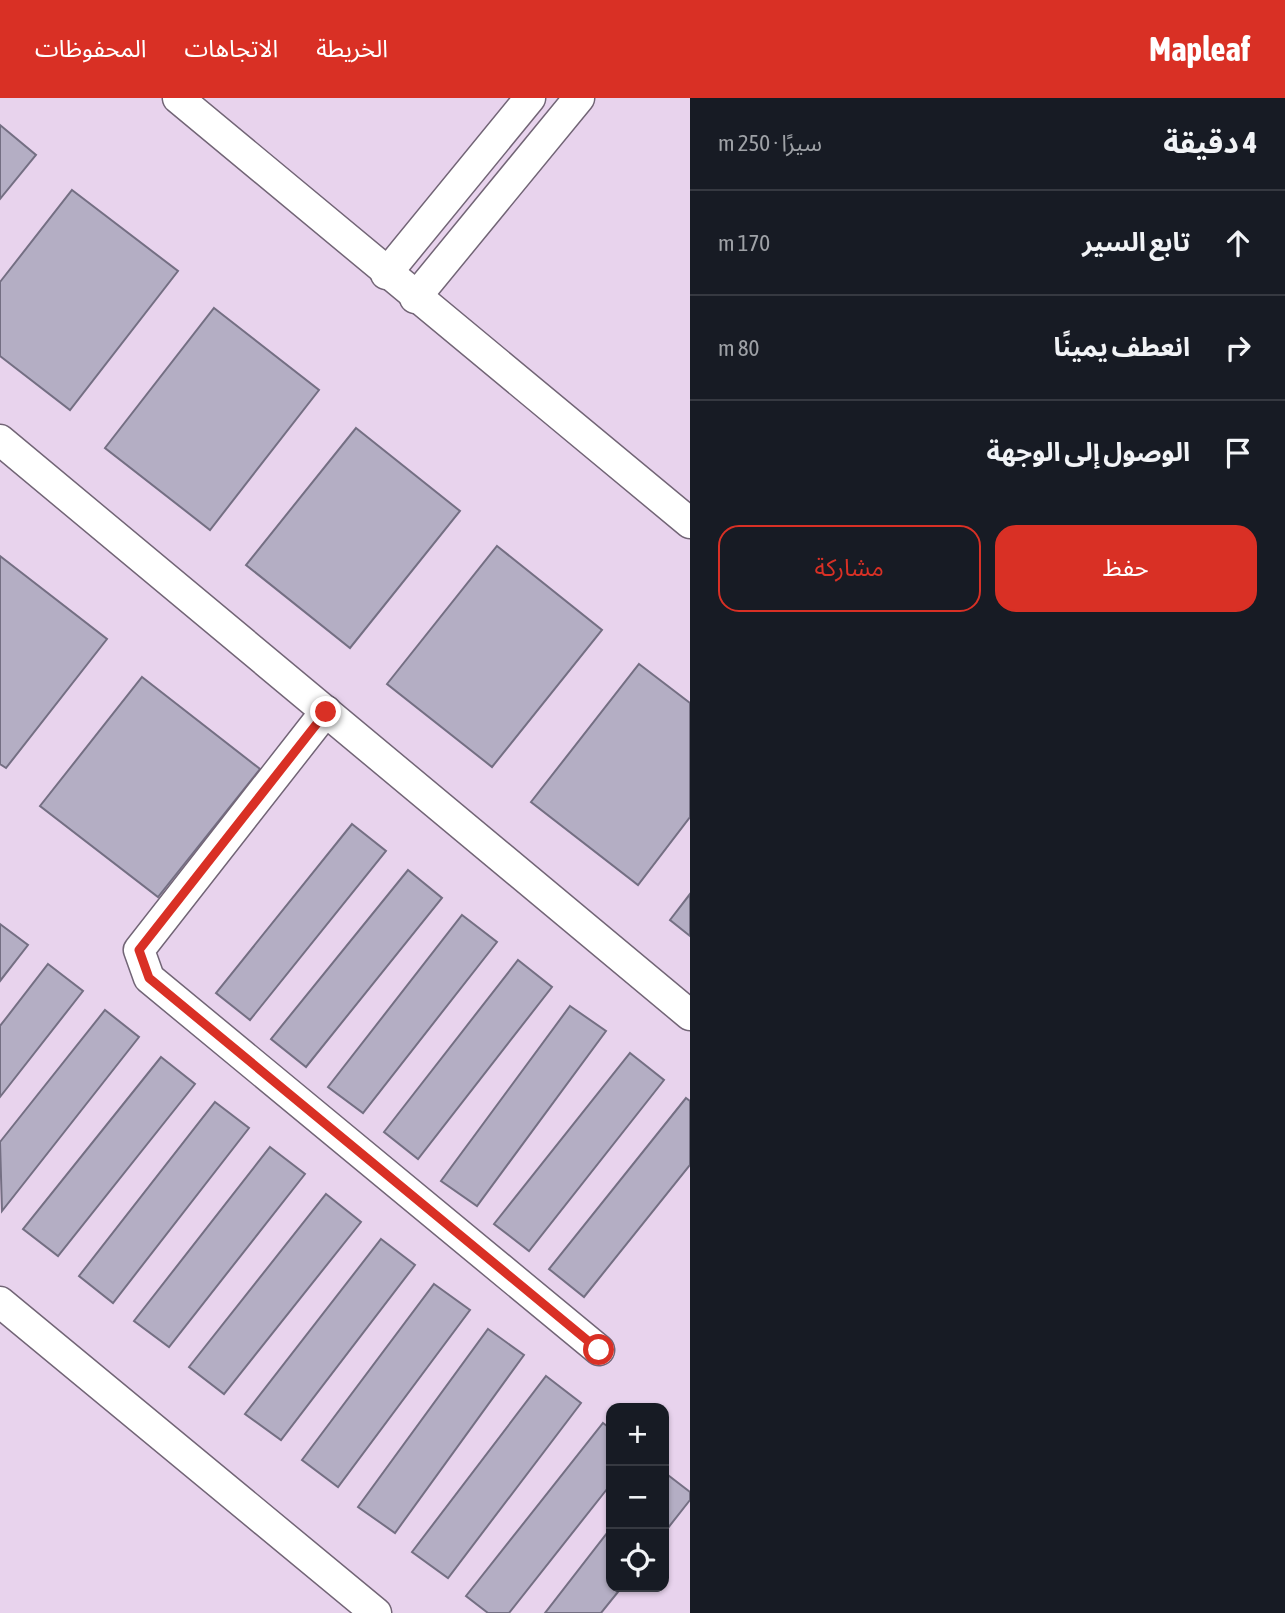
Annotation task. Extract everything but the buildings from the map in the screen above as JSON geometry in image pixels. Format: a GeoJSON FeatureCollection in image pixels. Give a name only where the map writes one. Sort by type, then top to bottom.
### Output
{"type":"FeatureCollection","features":[{"type":"Feature","properties":{"kind":"street"},"geometry":{"type":"LineString","coordinates":[[178,98],[386,274],[690,523]]}},
{"type":"Feature","properties":{"kind":"street"},"geometry":{"type":"LineString","coordinates":[[386,274],[530,98]]}},
{"type":"Feature","properties":{"kind":"street"},"geometry":{"type":"LineString","coordinates":[[415,298],[579,98]]}},
{"type":"Feature","properties":{"kind":"street"},"geometry":{"type":"LineString","coordinates":[[0,440],[690,1015]]}},
{"type":"Feature","properties":{"kind":"street"},"geometry":{"type":"LineString","coordinates":[[326,712],[139,950],[149,978],[599,1350]]}},
{"type":"Feature","properties":{"kind":"street"},"geometry":{"type":"LineString","coordinates":[[0,1302],[376,1613]]}},
{"type":"Feature","properties":{"kind":"shaded area"},"geometry":{"type":"Polygon","coordinates":[[[0,98],[690,98],[690,1613],[0,1613],[0,98]]]}},
{"type":"Feature","properties":{"kind":"route"},"geometry":{"type":"LineString","coordinates":[[326,712],[139,950],[149,978],[599,1350]]}}]}
